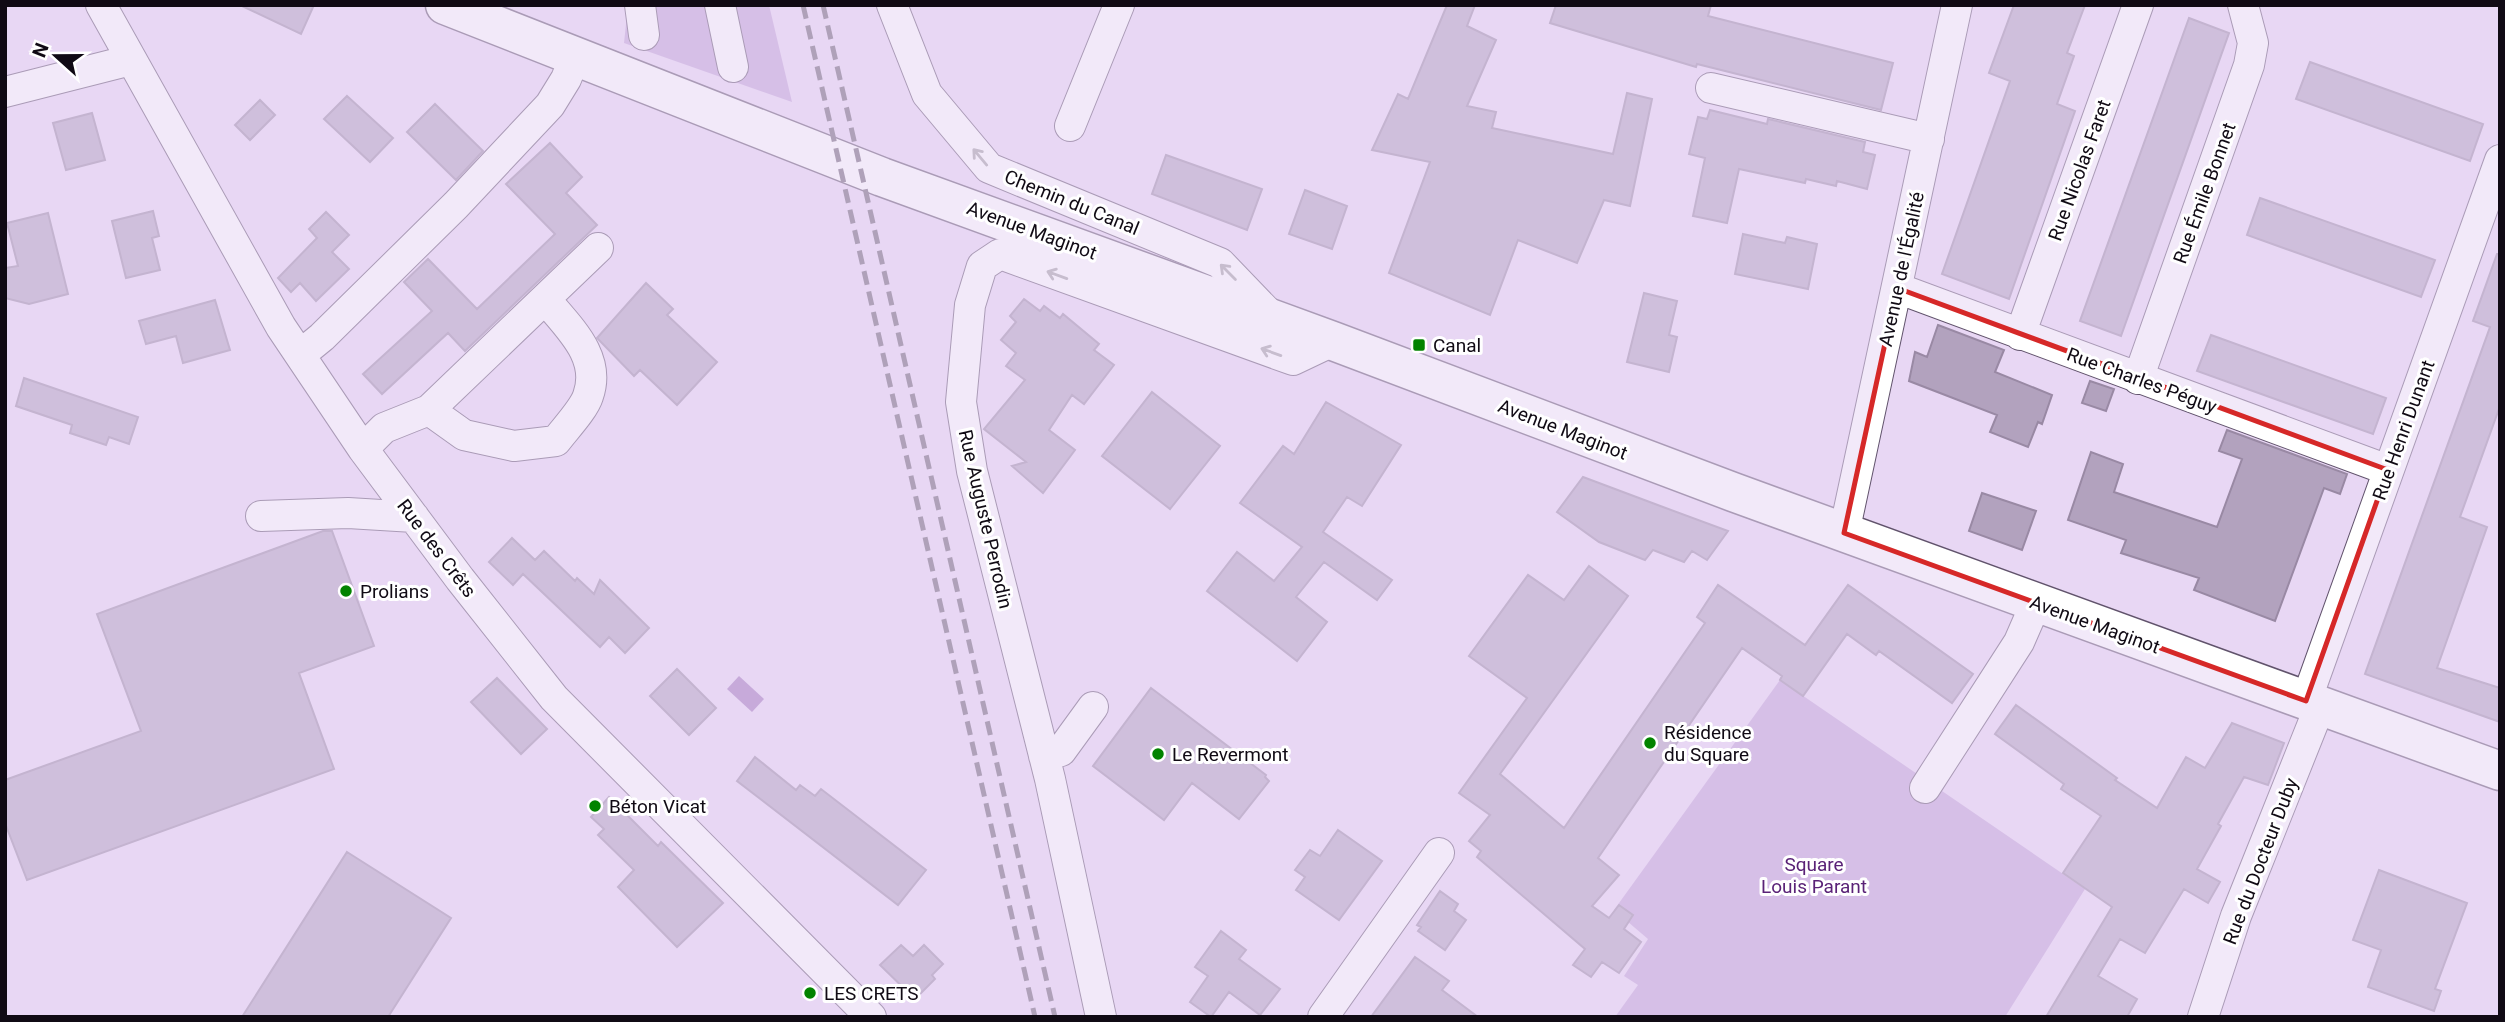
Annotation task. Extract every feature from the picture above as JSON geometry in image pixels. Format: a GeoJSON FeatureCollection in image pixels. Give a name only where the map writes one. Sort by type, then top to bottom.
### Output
{"type":"FeatureCollection","features":[{"type":"Feature","properties":{"kind":"main road","name":"Avenue Maginot"},"geometry":{"type":"LineString","coordinates":[[445,5],[882,177],[1053,237],[1844,533],[2500,771]]}},
{"type":"Feature","properties":{"kind":"street","name":"Rue des Crêts"},"geometry":{"type":"LineString","coordinates":[[101,5],[229,237],[300,355],[363,449],[414,517],[554,698],[872,1017]]}},
{"type":"Feature","properties":{"kind":"street"},"geometry":{"type":"LineString","coordinates":[[640,5],[644,35]]}},
{"type":"Feature","properties":{"kind":"street"},"geometry":{"type":"LineString","coordinates":[[720,5],[733,66]]}},
{"type":"Feature","properties":{"kind":"street","name":"Chemin du Canal"},"geometry":{"type":"LineString","coordinates":[[892,5],[927,94],[989,168],[1220,263],[1276,321]]}},
{"type":"Feature","properties":{"kind":"street"},"geometry":{"type":"LineString","coordinates":[[1070,126],[1119,5]]}},
{"type":"Feature","properties":{"kind":"street","name":"Avenue de l'Égalité"},"geometry":{"type":"LineString","coordinates":[[1844,533],[1957,5]]}},
{"type":"Feature","properties":{"kind":"street","name":"Rue Nicolas Faret"},"geometry":{"type":"LineString","coordinates":[[2020,335],[2138,5]]}},
{"type":"Feature","properties":{"kind":"street","name":"Rue Émile Bonnet"},"geometry":{"type":"LineString","coordinates":[[2138,379],[2249,65],[2253,43],[2243,5]]}},
{"type":"Feature","properties":{"kind":"street"},"geometry":{"type":"LineString","coordinates":[[300,355],[322,337],[456,205],[550,105],[560,91],[575,57]]}},
{"type":"Feature","properties":{"kind":"street"},"geometry":{"type":"LineString","coordinates":[[5,92],[131,60]]}},
{"type":"Feature","properties":{"kind":"street"},"geometry":{"type":"LineString","coordinates":[[1711,88],[1929,139]]}},
{"type":"Feature","properties":{"kind":"street","name":"Rue Henri Dunant"},"geometry":{"type":"LineString","coordinates":[[2313,703],[2388,470],[2500,159]]}},
{"type":"Feature","properties":{"kind":"street"},"geometry":{"type":"LineString","coordinates":[[363,449],[384,428],[429,410],[598,248]]}},
{"type":"Feature","properties":{"kind":"street","name":"Rue Auguste Perrodin"},"geometry":{"type":"LineString","coordinates":[[1101,1017],[1044,756],[972,471],[961,402],[970,305],[982,266],[1000,254],[1293,360],[1334,341]]}},
{"type":"Feature","properties":{"kind":"street","name":"Rue Charles Péguy"},"geometry":{"type":"LineString","coordinates":[[1897,288],[2388,470]]}},
{"type":"Feature","properties":{"kind":"street"},"geometry":{"type":"LineString","coordinates":[[429,410],[464,435],[514,446],[556,441],[588,397],[592,374],[584,346],[546,300]]}},
{"type":"Feature","properties":{"kind":"street"},"geometry":{"type":"LineString","coordinates":[[261,516],[348,513],[414,517]]}},
{"type":"Feature","properties":{"kind":"street"},"geometry":{"type":"LineString","coordinates":[[1925,789],[2019,642],[2036,603]]}},
{"type":"Feature","properties":{"kind":"street","name":"Rue du Docteur Duby"},"geometry":{"type":"LineString","coordinates":[[2203,1017],[2236,916],[2313,703]]}},
{"type":"Feature","properties":{"kind":"street"},"geometry":{"type":"LineString","coordinates":[[1044,756],[1061,751],[1093,708]]}},
{"type":"Feature","properties":{"kind":"street"},"geometry":{"type":"LineString","coordinates":[[1323,1017],[1439,853]]}},
{"type":"Feature","properties":{"kind":"highlighted area"},"geometry":{"type":"Polygon","coordinates":[[[1897,288],[2388,470],[2306,701],[1844,533],[1897,288]]]}},
{"type":"Feature","properties":{"kind":"green space"},"geometry":{"type":"Polygon","coordinates":[[[628,5],[769,5],[792,102],[624,43],[628,5]]]}},
{"type":"Feature","properties":{"kind":"green space","name":"Square Louis Parant"},"geometry":{"type":"Polygon","coordinates":[[[1780,680],[2085,889],[2005,1017],[1615,1017],[1638,985],[1624,976],[1648,939],[1614,910],[1780,680]]]}},
{"type":"Feature","properties":{"kind":"shaded area"},"geometry":{"type":"Polygon","coordinates":[[[739,676],[764,699],[752,712],[727,689],[739,676]]]}},
{"type":"Feature","properties":{"kind":"building"},"geometry":{"type":"Polygon","coordinates":[[[240,5],[314,5],[301,34],[240,5]]]}},
{"type":"Feature","properties":{"kind":"building"},"geometry":{"type":"Polygon","coordinates":[[[1447,5],[1475,5],[1467,26],[1496,40],[1467,106],[1496,112],[1492,128],[1613,154],[1627,93],[1652,99],[1630,206],[1604,200],[1577,263],[1518,240],[1490,315],[1389,273],[1430,162],[1372,150],[1398,94],[1408,99],[1447,5]]]}},
{"type":"Feature","properties":{"kind":"building"},"geometry":{"type":"Polygon","coordinates":[[[1556,5],[1711,5],[1708,16],[1893,63],[1881,110],[1697,64],[1696,67],[1550,23],[1556,5]]]}},
{"type":"Feature","properties":{"kind":"building"},"geometry":{"type":"Polygon","coordinates":[[[2014,5],[2085,5],[2067,53],[2074,56],[2057,104],[2075,111],[2009,299],[1942,274],[2010,81],[1989,73],[2014,5]]]}},
{"type":"Feature","properties":{"kind":"building"},"geometry":{"type":"Polygon","coordinates":[[[2189,18],[2229,33],[2121,336],[2080,321],[2189,18]]]}},
{"type":"Feature","properties":{"kind":"building"},"geometry":{"type":"Polygon","coordinates":[[[2310,62],[2483,124],[2470,161],[2296,99],[2310,62]]]}},
{"type":"Feature","properties":{"kind":"building"},"geometry":{"type":"Polygon","coordinates":[[[347,96],[393,138],[370,162],[324,119],[347,96]]]}},
{"type":"Feature","properties":{"kind":"building"},"geometry":{"type":"Polygon","coordinates":[[[260,100],[275,115],[250,140],[235,125],[260,100]]]}},
{"type":"Feature","properties":{"kind":"building"},"geometry":{"type":"Polygon","coordinates":[[[435,104],[483,151],[456,180],[407,132],[435,104]]]}},
{"type":"Feature","properties":{"kind":"building"},"geometry":{"type":"Polygon","coordinates":[[[1710,110],[1767,124],[1768,119],[1865,142],[1863,152],[1875,155],[1867,189],[1837,181],[1836,186],[1806,179],[1805,183],[1739,169],[1727,223],[1693,216],[1705,158],[1689,154],[1698,117],[1707,119],[1710,110]]]}},
{"type":"Feature","properties":{"kind":"building"},"geometry":{"type":"Polygon","coordinates":[[[92,113],[105,160],[66,170],[53,123],[92,113]]]}},
{"type":"Feature","properties":{"kind":"building"},"geometry":{"type":"Polygon","coordinates":[[[550,143],[582,177],[566,193],[597,225],[465,351],[448,333],[382,394],[363,374],[432,311],[404,282],[428,259],[477,309],[555,234],[506,184],[550,143]]]}},
{"type":"Feature","properties":{"kind":"building"},"geometry":{"type":"Polygon","coordinates":[[[1166,155],[1262,189],[1247,230],[1152,194],[1166,155]]]}},
{"type":"Feature","properties":{"kind":"building"},"geometry":{"type":"Polygon","coordinates":[[[1305,190],[1347,206],[1332,249],[1289,234],[1305,190]]]}},
{"type":"Feature","properties":{"kind":"building"},"geometry":{"type":"Polygon","coordinates":[[[2260,198],[2435,260],[2421,297],[2247,235],[2260,198]]]}},
{"type":"Feature","properties":{"kind":"building"},"geometry":{"type":"Polygon","coordinates":[[[153,211],[159,236],[152,238],[160,270],[126,278],[112,221],[153,211]]]}},
{"type":"Feature","properties":{"kind":"building"},"geometry":{"type":"Polygon","coordinates":[[[326,212],[349,235],[332,252],[349,269],[316,301],[300,283],[291,292],[278,278],[317,238],[309,229],[326,212]]]}},
{"type":"Feature","properties":{"kind":"building"},"geometry":{"type":"Polygon","coordinates":[[[48,213],[68,294],[29,304],[5,298],[5,268],[18,266],[7,223],[48,213]]]}},
{"type":"Feature","properties":{"kind":"building"},"geometry":{"type":"Polygon","coordinates":[[[1743,234],[1785,243],[1787,237],[1817,244],[1808,289],[1735,274],[1743,234]]]}},
{"type":"Feature","properties":{"kind":"building"},"geometry":{"type":"Polygon","coordinates":[[[2497,254],[2500,254],[2500,406],[2460,517],[2487,527],[2437,668],[2500,688],[2500,722],[2365,674],[2490,327],[2473,321],[2497,254]]]}},
{"type":"Feature","properties":{"kind":"building"},"geometry":{"type":"Polygon","coordinates":[[[646,283],[673,309],[667,315],[717,362],[677,405],[640,370],[634,376],[597,338],[646,283]]]}},
{"type":"Feature","properties":{"kind":"building"},"geometry":{"type":"Polygon","coordinates":[[[1644,293],[1677,301],[1669,335],[1677,337],[1669,372],[1627,362],[1644,293]]]}},
{"type":"Feature","properties":{"kind":"building"},"geometry":{"type":"Polygon","coordinates":[[[1024,299],[1040,311],[1044,306],[1060,318],[1063,314],[1099,344],[1094,350],[1114,365],[1084,404],[1072,395],[1049,430],[1075,450],[1043,493],[1012,466],[1026,462],[984,429],[1025,380],[1006,366],[1016,353],[1001,340],[1016,322],[1010,316],[1024,299]]]}},
{"type":"Feature","properties":{"kind":"building"},"geometry":{"type":"Polygon","coordinates":[[[215,300],[230,350],[183,363],[176,336],[146,344],[139,321],[215,300]]]}},
{"type":"Feature","properties":{"kind":"building"},"geometry":{"type":"Polygon","coordinates":[[[1938,325],[2004,350],[1995,372],[2052,395],[2042,424],[2038,422],[2028,447],[1990,432],[1997,415],[1909,381],[1915,352],[1927,357],[1938,325]]]}},
{"type":"Feature","properties":{"kind":"building"},"geometry":{"type":"Polygon","coordinates":[[[2211,335],[2386,398],[2373,434],[2197,371],[2211,335]]]}},
{"type":"Feature","properties":{"kind":"building"},"geometry":{"type":"Polygon","coordinates":[[[24,378],[138,417],[129,444],[109,437],[106,445],[70,433],[72,425],[16,406],[24,378]]]}},
{"type":"Feature","properties":{"kind":"building"},"geometry":{"type":"Polygon","coordinates":[[[2090,381],[2114,389],[2106,411],[2082,403],[2090,381]]]}},
{"type":"Feature","properties":{"kind":"building"},"geometry":{"type":"Polygon","coordinates":[[[1152,392],[1220,446],[1170,509],[1102,456],[1152,392]]]}},
{"type":"Feature","properties":{"kind":"building"},"geometry":{"type":"Polygon","coordinates":[[[1326,402],[1401,445],[1362,506],[1347,497],[1323,532],[1392,580],[1377,600],[1324,562],[1296,597],[1327,622],[1297,661],[1207,591],[1237,552],[1274,581],[1302,547],[1240,503],[1283,446],[1294,454],[1326,402]]]}},
{"type":"Feature","properties":{"kind":"building"},"geometry":{"type":"Polygon","coordinates":[[[2227,430],[2347,474],[2340,494],[2324,488],[2275,621],[2194,590],[2199,578],[2121,553],[2126,540],[2068,520],[2091,452],[2123,464],[2114,492],[2217,527],[2242,459],[2219,451],[2227,430]]]}},
{"type":"Feature","properties":{"kind":"building"},"geometry":{"type":"Polygon","coordinates":[[[1583,477],[1728,531],[1707,560],[1692,551],[1684,562],[1653,550],[1645,560],[1599,542],[1557,512],[1583,477]]]}},
{"type":"Feature","properties":{"kind":"building"},"geometry":{"type":"Polygon","coordinates":[[[1982,493],[2036,511],[2022,550],[1969,531],[1982,493]]]}},
{"type":"Feature","properties":{"kind":"building"},"geometry":{"type":"Polygon","coordinates":[[[323,531],[332,531],[374,646],[299,673],[334,769],[27,880],[5,823],[5,780],[141,731],[97,614],[323,531]]]}},
{"type":"Feature","properties":{"kind":"building"},"geometry":{"type":"Polygon","coordinates":[[[512,538],[535,560],[544,551],[575,581],[577,578],[594,594],[600,580],[649,628],[625,653],[609,637],[600,647],[523,574],[513,585],[489,562],[512,538]]]}},
{"type":"Feature","properties":{"kind":"building"},"geometry":{"type":"Polygon","coordinates":[[[1589,566],[1628,596],[1500,774],[1564,828],[1705,623],[1697,617],[1718,585],[1805,645],[1848,585],[1973,674],[1952,703],[1879,651],[1876,655],[1847,634],[1803,696],[1780,680],[1782,676],[1742,648],[1598,858],[1619,875],[1592,906],[1609,918],[1619,905],[1633,915],[1624,929],[1641,942],[1619,973],[1602,962],[1591,977],[1573,965],[1585,949],[1477,857],[1481,851],[1469,841],[1490,815],[1459,793],[1527,698],[1469,656],[1528,575],[1564,600],[1589,566]]]}},
{"type":"Feature","properties":{"kind":"building"},"geometry":{"type":"Polygon","coordinates":[[[677,669],[716,708],[689,735],[650,696],[677,669]]]}},
{"type":"Feature","properties":{"kind":"building"},"geometry":{"type":"Polygon","coordinates":[[[497,678],[547,729],[521,754],[471,702],[497,678]]]}},
{"type":"Feature","properties":{"kind":"building","name":"Le Revermont"},"geometry":{"type":"Polygon","coordinates":[[[1151,688],[1266,775],[1269,781],[1239,819],[1192,783],[1164,820],[1093,766],[1151,688]]]}},
{"type":"Feature","properties":{"kind":"building"},"geometry":{"type":"Polygon","coordinates":[[[2016,705],[2117,778],[2115,780],[2157,808],[2186,757],[2205,768],[2232,723],[2284,743],[2268,785],[2244,777],[2218,824],[2221,826],[2197,869],[2220,882],[2208,903],[2184,889],[2145,953],[2120,939],[2098,976],[2137,999],[2127,1017],[2046,1017],[2112,907],[2063,873],[2101,816],[2061,789],[2064,784],[1995,734],[2016,705]]]}},
{"type":"Feature","properties":{"kind":"building"},"geometry":{"type":"Polygon","coordinates":[[[755,757],[796,790],[800,785],[815,796],[821,789],[926,870],[898,905],[737,781],[755,757]]]}},
{"type":"Feature","properties":{"kind":"building"},"geometry":{"type":"Polygon","coordinates":[[[609,797],[658,846],[661,842],[723,903],[677,947],[618,887],[634,870],[598,835],[604,829],[591,817],[609,797]]]}},
{"type":"Feature","properties":{"kind":"building"},"geometry":{"type":"Polygon","coordinates":[[[1338,830],[1382,861],[1339,920],[1296,890],[1305,877],[1295,870],[1310,850],[1320,856],[1338,830]]]}},
{"type":"Feature","properties":{"kind":"building"},"geometry":{"type":"Polygon","coordinates":[[[347,852],[451,918],[388,1017],[242,1017],[347,852]]]}},
{"type":"Feature","properties":{"kind":"building"},"geometry":{"type":"Polygon","coordinates":[[[2379,870],[2467,903],[2435,989],[2441,991],[2434,1011],[2368,987],[2381,950],[2353,940],[2379,870]]]}},
{"type":"Feature","properties":{"kind":"building"},"geometry":{"type":"Polygon","coordinates":[[[1440,891],[1458,904],[1454,911],[1466,920],[1445,950],[1418,931],[1421,927],[1417,925],[1440,891]]]}},
{"type":"Feature","properties":{"kind":"building"},"geometry":{"type":"Polygon","coordinates":[[[1221,931],[1246,950],[1239,959],[1280,989],[1260,1015],[1229,992],[1211,1017],[1190,1002],[1208,976],[1195,967],[1221,931]]]}},
{"type":"Feature","properties":{"kind":"building"},"geometry":{"type":"Polygon","coordinates":[[[901,945],[913,956],[924,945],[943,964],[932,975],[935,979],[915,999],[880,965],[901,945]]]}},
{"type":"Feature","properties":{"kind":"building"},"geometry":{"type":"Polygon","coordinates":[[[1415,957],[1449,981],[1442,990],[1478,1017],[1371,1017],[1415,957]]]}},
{"type":"Feature","properties":{"kind":"railway"},"geometry":{"type":"LineString","coordinates":[[803,5],[1035,1017]]}},
{"type":"Feature","properties":{"kind":"railway"},"geometry":{"type":"LineString","coordinates":[[823,5],[1055,1017]]}},
{"type":"Feature","properties":{"kind":"place","name":"Canal"},"geometry":{"type":"Point","coordinates":[1419,345]}},
{"type":"Feature","properties":{"kind":"place","name":"Prolians"},"geometry":{"type":"Point","coordinates":[346,591]}},
{"type":"Feature","properties":{"kind":"place","name":"Résidence du Square"},"geometry":{"type":"Point","coordinates":[1650,743]}},
{"type":"Feature","properties":{"kind":"place","name":"Le Revermont"},"geometry":{"type":"Point","coordinates":[1158,754]}},
{"type":"Feature","properties":{"kind":"place","name":"Béton Vicat"},"geometry":{"type":"Point","coordinates":[595,806]}},
{"type":"Feature","properties":{"kind":"place","name":"LES CRETS"},"geometry":{"type":"Point","coordinates":[810,993]}}]}
